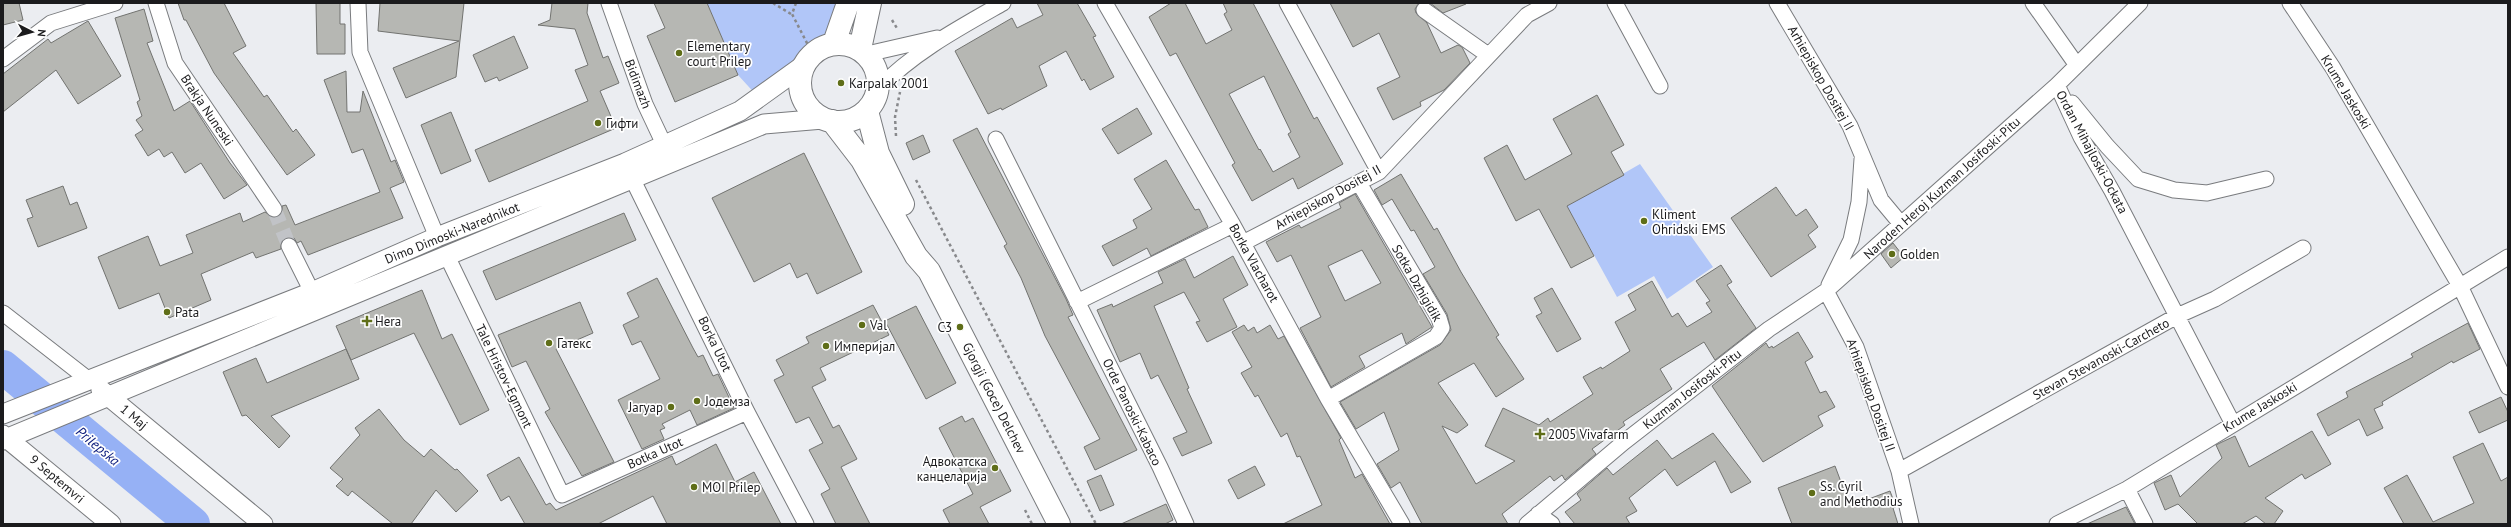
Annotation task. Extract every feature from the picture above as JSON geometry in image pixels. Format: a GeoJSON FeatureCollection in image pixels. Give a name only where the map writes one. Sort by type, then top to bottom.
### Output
{"type":"FeatureCollection","features":[{"type":"Feature","properties":{"kind":"main road"},"geometry":{"type":"LineString","coordinates":[[834,43],[848,3]]}},
{"type":"Feature","properties":{"kind":"main road"},"geometry":{"type":"LineString","coordinates":[[863,52],[870,3]]}},
{"type":"Feature","properties":{"kind":"main road"},"geometry":{"type":"LineString","coordinates":[[834,43],[852,45],[863,52],[876,71],[878,89],[872,104],[866,111],[856,118],[844,122],[827,120],[812,112],[804,102],[800,90],[800,77],[808,59],[834,43]]}},
{"type":"Feature","properties":{"kind":"main road","name":"Gjorgji (Goce) Delchev"},"geometry":{"type":"LineString","coordinates":[[866,111],[878,153],[926,250],[929,271]]}},
{"type":"Feature","properties":{"kind":"main road","name":"Gjorgji (Goce) Delchev"},"geometry":{"type":"LineString","coordinates":[[827,120],[862,160],[916,256],[929,271],[1058,524]]}},
{"type":"Feature","properties":{"kind":"street"},"geometry":{"type":"LineString","coordinates":[[3,59],[51,23],[115,3]]}},
{"type":"Feature","properties":{"kind":"street","name":"Brakja Nuneski"},"geometry":{"type":"LineString","coordinates":[[156,3],[175,63],[274,209]]}},
{"type":"Feature","properties":{"kind":"street"},"geometry":{"type":"LineString","coordinates":[[358,3],[360,52],[437,237]]}},
{"type":"Feature","properties":{"kind":"street","name":"Bidimazh"},"geometry":{"type":"LineString","coordinates":[[609,3],[645,104],[672,163]]}},
{"type":"Feature","properties":{"kind":"street"},"geometry":{"type":"LineString","coordinates":[[878,89],[894,73],[946,35],[1003,3]]}},
{"type":"Feature","properties":{"kind":"street","name":"Borka Vlacharot"},"geometry":{"type":"LineString","coordinates":[[1105,3],[1233,225],[1328,400],[1402,524]]}},
{"type":"Feature","properties":{"kind":"street"},"geometry":{"type":"LineString","coordinates":[[1287,3],[1379,172]]}},
{"type":"Feature","properties":{"kind":"street","name":"Arhiepiskop Dositej II"},"geometry":{"type":"LineString","coordinates":[[1243,244],[1379,172],[1527,15],[1549,3]]}},
{"type":"Feature","properties":{"kind":"street"},"geometry":{"type":"LineString","coordinates":[[1615,3],[1660,86]]}},
{"type":"Feature","properties":{"kind":"street","name":"Arhiepiskop Dositej II"},"geometry":{"type":"LineString","coordinates":[[1777,3],[1850,126],[1881,200],[1901,224]]}},
{"type":"Feature","properties":{"kind":"street"},"geometry":{"type":"LineString","coordinates":[[2033,3],[2076,64]]}},
{"type":"Feature","properties":{"kind":"street"},"geometry":{"type":"LineString","coordinates":[[2057,85],[2076,64],[2140,3]]}},
{"type":"Feature","properties":{"kind":"street","name":"Krume Jaskoski"},"geometry":{"type":"LineString","coordinates":[[2290,3],[2334,68],[2460,286],[2508,387]]}},
{"type":"Feature","properties":{"kind":"street"},"geometry":{"type":"LineString","coordinates":[[1424,10],[1488,55]]}},
{"type":"Feature","properties":{"kind":"street"},"geometry":{"type":"LineString","coordinates":[[863,52],[946,35]]}},
{"type":"Feature","properties":{"kind":"street","name":"Dimo Dimoski-Narednikot"},"geometry":{"type":"LineString","coordinates":[[3,414],[312,292],[437,237],[624,163],[740,111],[808,59]]}},
{"type":"Feature","properties":{"kind":"street","name":"Ordan Mihajloski-Ockata"},"geometry":{"type":"LineString","coordinates":[[2057,85],[2107,146],[2138,178],[2174,190],[2207,193],[2266,179]]}},
{"type":"Feature","properties":{"kind":"street","name":"Ordan Mihajloski-Ockata"},"geometry":{"type":"LineString","coordinates":[[2057,85],[2081,137],[2112,191],[2233,424]]}},
{"type":"Feature","properties":{"kind":"street","name":"Naroden Heroj Kuzman Josifoski-Pitu"},"geometry":{"type":"LineString","coordinates":[[1826,291],[2057,85]]}},
{"type":"Feature","properties":{"kind":"street","name":"Dimo Dimoski-Narednikot"},"geometry":{"type":"LineString","coordinates":[[4,438],[168,373],[764,124],[827,120]]}},
{"type":"Feature","properties":{"kind":"street","name":"Orde Panoski-Kabaco"},"geometry":{"type":"LineString","coordinates":[[996,139],[1186,524]]}},
{"type":"Feature","properties":{"kind":"street","name":"Arhiepiskop Dositej II"},"geometry":{"type":"LineString","coordinates":[[1862,155],[1859,202],[1851,240],[1826,291],[1856,347],[1899,471],[1911,524]]}},
{"type":"Feature","properties":{"kind":"street","name":"Borka Utot"},"geometry":{"type":"LineString","coordinates":[[624,163],[747,412],[806,524]]}},
{"type":"Feature","properties":{"kind":"street","name":"Sotka Dzhigidik"},"geometry":{"type":"LineString","coordinates":[[1328,400],[1436,337],[1442,328],[1440,318],[1359,183]]}},
{"type":"Feature","properties":{"kind":"street"},"geometry":{"type":"LineString","coordinates":[[1077,302],[1233,225]]}},
{"type":"Feature","properties":{"kind":"street"},"geometry":{"type":"LineString","coordinates":[[289,246],[312,292]]}},
{"type":"Feature","properties":{"kind":"street","name":"Stevan Stevanoski-Carcheto"},"geometry":{"type":"LineString","coordinates":[[1899,471],[2177,316],[2215,299],[2303,248]]}},
{"type":"Feature","properties":{"kind":"street","name":"Tale Hristov-Egmont"},"geometry":{"type":"LineString","coordinates":[[447,256],[562,495]]}},
{"type":"Feature","properties":{"kind":"street","name":"Krume Jaskoski"},"geometry":{"type":"LineString","coordinates":[[2057,524],[2127,489],[2508,257]]}},
{"type":"Feature","properties":{"kind":"street","name":"Kuzman Josifoski-Pitu"},"geometry":{"type":"LineString","coordinates":[[1527,524],[1624,442],[1769,329],[1826,291]]}},
{"type":"Feature","properties":{"kind":"street","name":"1 Maj"},"geometry":{"type":"LineString","coordinates":[[3,313],[109,396],[263,524]]}},
{"type":"Feature","properties":{"kind":"street","name":"Botka Utot"},"geometry":{"type":"LineString","coordinates":[[562,495],[747,412]]}},
{"type":"Feature","properties":{"kind":"street","name":"9 Septemvri"},"geometry":{"type":"LineString","coordinates":[[4,438],[111,524]]}},
{"type":"Feature","properties":{"kind":"street"},"geometry":{"type":"LineString","coordinates":[[2127,489],[2145,524]]}},
{"type":"Feature","properties":{"kind":"street"},"geometry":{"type":"LineString","coordinates":[[1538,514],[1552,524]]}},
{"type":"Feature","properties":{"kind":"path"},"geometry":{"type":"LineString","coordinates":[[773,3],[792,14]]}},
{"type":"Feature","properties":{"kind":"path"},"geometry":{"type":"LineString","coordinates":[[796,3],[792,14],[808,59]]}},
{"type":"Feature","properties":{"kind":"path"},"geometry":{"type":"LineString","coordinates":[[897,143],[895,117],[903,86]]}},
{"type":"Feature","properties":{"kind":"path"},"geometry":{"type":"LineString","coordinates":[[916,179],[1096,524]]}},
{"type":"Feature","properties":{"kind":"path"},"geometry":{"type":"LineString","coordinates":[[1025,510],[1032,524]]}},
{"type":"Feature","properties":{"kind":"shaded area"},"geometry":{"type":"Polygon","coordinates":[[[707,3],[848,3],[834,43],[813,53],[804,65],[759,98],[738,75],[707,3]]]}},
{"type":"Feature","properties":{"kind":"shaded area"},"geometry":{"type":"Polygon","coordinates":[[[1640,164],[1713,267],[1667,299],[1654,276],[1617,297],[1567,206],[1640,164]]]}},
{"type":"Feature","properties":{"kind":"building"},"geometry":{"type":"Polygon","coordinates":[[[3,3],[19,3],[23,20],[3,25],[3,3]]]}},
{"type":"Feature","properties":{"kind":"building"},"geometry":{"type":"Polygon","coordinates":[[[178,3],[224,3],[246,46],[233,53],[264,97],[267,95],[293,132],[296,129],[315,155],[287,175],[214,73],[186,20],[184,20],[178,3]]]}},
{"type":"Feature","properties":{"kind":"building"},"geometry":{"type":"Polygon","coordinates":[[[316,3],[340,3],[340,24],[345,24],[345,54],[317,54],[316,3]]]}},
{"type":"Feature","properties":{"kind":"building"},"geometry":{"type":"Polygon","coordinates":[[[380,3],[464,3],[456,77],[406,98],[393,68],[459,41],[378,31],[380,3]]]}},
{"type":"Feature","properties":{"kind":"building"},"geometry":{"type":"Polygon","coordinates":[[[552,3],[588,3],[587,13],[603,58],[608,56],[619,83],[600,91],[616,128],[489,182],[475,150],[588,101],[575,70],[588,65],[575,29],[538,25],[550,20],[552,3]]]}},
{"type":"Feature","properties":{"kind":"building","name":"Elementary court Prilep"},"geometry":{"type":"Polygon","coordinates":[[[654,3],[707,3],[738,75],[675,102],[647,36],[665,28],[654,3]]]}},
{"type":"Feature","properties":{"kind":"building"},"geometry":{"type":"Polygon","coordinates":[[[1037,3],[1077,3],[1096,36],[1093,37],[1114,77],[1090,90],[1084,79],[1082,81],[1066,51],[1039,66],[1047,86],[1002,110],[1001,108],[988,114],[955,51],[1012,18],[1017,28],[1043,15],[1037,3]]]}},
{"type":"Feature","properties":{"kind":"building"},"geometry":{"type":"Polygon","coordinates":[[[1171,3],[1185,3],[1206,44],[1232,30],[1224,14],[1227,12],[1223,3],[1253,3],[1314,119],[1317,117],[1343,164],[1298,189],[1293,178],[1252,201],[1232,165],[1235,163],[1176,53],[1170,56],[1149,17],[1171,3]],[[1264,76],[1229,94],[1259,150],[1260,149],[1273,172],[1300,157],[1288,134],[1291,132],[1264,76]]]}},
{"type":"Feature","properties":{"kind":"building"},"geometry":{"type":"Polygon","coordinates":[[[1330,3],[1419,3],[1415,9],[1416,13],[1427,23],[1441,53],[1458,45],[1462,47],[1470,63],[1444,90],[1420,102],[1421,106],[1393,120],[1377,88],[1400,77],[1379,33],[1353,47],[1330,3]]]}},
{"type":"Feature","properties":{"kind":"building"},"geometry":{"type":"Polygon","coordinates":[[[1430,3],[1466,3],[1466,4],[1443,13],[1430,3]]]}},
{"type":"Feature","properties":{"kind":"building"},"geometry":{"type":"Polygon","coordinates":[[[144,9],[153,41],[147,43],[174,111],[190,101],[230,163],[247,185],[224,199],[201,163],[185,173],[172,152],[164,157],[159,149],[148,156],[135,135],[143,130],[136,120],[142,116],[137,102],[140,100],[115,18],[144,9]]]}},
{"type":"Feature","properties":{"kind":"building"},"geometry":{"type":"Polygon","coordinates":[[[88,21],[121,76],[78,104],[56,70],[3,112],[3,74],[48,39],[51,43],[88,21]]]}},
{"type":"Feature","properties":{"kind":"building"},"geometry":{"type":"Polygon","coordinates":[[[514,36],[528,68],[499,81],[497,77],[485,82],[473,55],[514,36]]]}},
{"type":"Feature","properties":{"kind":"building"},"geometry":{"type":"Polygon","coordinates":[[[346,71],[347,112],[360,112],[363,91],[391,162],[395,160],[404,182],[390,188],[403,218],[308,255],[301,241],[297,243],[294,238],[285,238],[281,241],[281,249],[256,258],[253,252],[201,274],[211,300],[169,318],[159,293],[119,309],[98,257],[148,236],[160,266],[193,253],[186,235],[240,213],[243,222],[265,212],[275,218],[282,213],[282,206],[286,205],[295,225],[380,192],[363,149],[352,153],[324,80],[346,71]]]}},
{"type":"Feature","properties":{"kind":"building"},"geometry":{"type":"Polygon","coordinates":[[[1597,95],[1624,145],[1611,152],[1624,175],[1567,206],[1594,256],[1571,268],[1539,209],[1516,221],[1484,158],[1507,145],[1525,180],[1572,154],[1553,119],[1597,95]]]}},
{"type":"Feature","properties":{"kind":"building"},"geometry":{"type":"Polygon","coordinates":[[[1137,108],[1152,134],[1118,154],[1102,129],[1137,108]]]}},
{"type":"Feature","properties":{"kind":"building"},"geometry":{"type":"Polygon","coordinates":[[[451,112],[471,161],[441,174],[421,125],[451,112]]]}},
{"type":"Feature","properties":{"kind":"building"},"geometry":{"type":"Polygon","coordinates":[[[977,128],[1066,299],[1073,315],[1068,317],[1137,450],[1095,470],[1084,447],[1100,439],[1045,336],[1021,278],[1004,246],[1007,244],[953,140],[977,128]]]}},
{"type":"Feature","properties":{"kind":"building"},"geometry":{"type":"Polygon","coordinates":[[[923,135],[930,152],[913,160],[906,143],[923,135]]]}},
{"type":"Feature","properties":{"kind":"building"},"geometry":{"type":"Polygon","coordinates":[[[804,153],[862,272],[817,294],[807,273],[797,278],[790,263],[754,282],[712,198],[804,153]]]}},
{"type":"Feature","properties":{"kind":"building"},"geometry":{"type":"Polygon","coordinates":[[[1166,160],[1195,210],[1199,209],[1208,227],[1151,256],[1147,248],[1113,266],[1102,246],[1137,228],[1133,220],[1152,209],[1134,179],[1166,160]]]}},
{"type":"Feature","properties":{"kind":"building"},"geometry":{"type":"Polygon","coordinates":[[[1401,174],[1434,230],[1437,228],[1461,272],[1499,335],[1496,337],[1524,379],[1496,397],[1474,363],[1438,383],[1468,425],[1457,433],[1442,426],[1476,484],[1515,461],[1485,446],[1503,408],[1539,425],[1548,418],[1550,422],[1593,394],[1583,377],[1601,367],[1602,369],[1630,351],[1615,322],[1636,310],[1628,295],[1652,281],[1672,317],[1678,313],[1687,327],[1712,312],[1706,303],[1710,301],[1696,281],[1721,265],[1732,282],[1727,285],[1756,328],[1715,360],[1704,342],[1660,369],[1672,389],[1623,422],[1625,425],[1592,449],[1596,454],[1565,480],[1562,475],[1554,481],[1550,476],[1502,514],[1508,524],[1422,524],[1400,482],[1391,488],[1377,464],[1399,450],[1384,412],[1356,429],[1340,402],[1440,345],[1451,330],[1447,314],[1423,274],[1435,267],[1414,230],[1411,231],[1392,199],[1382,205],[1374,190],[1401,174]]]}},
{"type":"Feature","properties":{"kind":"building"},"geometry":{"type":"Polygon","coordinates":[[[63,186],[70,205],[77,202],[87,228],[38,247],[27,219],[33,217],[26,200],[63,186]]]}},
{"type":"Feature","properties":{"kind":"building"},"geometry":{"type":"Polygon","coordinates":[[[1776,187],[1796,216],[1806,209],[1818,227],[1808,235],[1816,247],[1771,277],[1731,218],[1776,187]]]}},
{"type":"Feature","properties":{"kind":"building"},"geometry":{"type":"Polygon","coordinates":[[[1355,194],[1432,327],[1406,344],[1402,333],[1359,356],[1365,367],[1331,387],[1300,328],[1321,317],[1291,255],[1277,262],[1266,242],[1299,225],[1301,228],[1341,208],[1339,203],[1355,194]],[[1362,250],[1328,266],[1345,301],[1381,283],[1362,250]]]}},
{"type":"Feature","properties":{"kind":"building"},"geometry":{"type":"Polygon","coordinates":[[[624,213],[636,240],[496,300],[483,271],[624,213]]]}},
{"type":"Feature","properties":{"kind":"building"},"geometry":{"type":"Polygon","coordinates":[[[1893,243],[1904,257],[1891,268],[1881,254],[1893,243]]]}},
{"type":"Feature","properties":{"kind":"building"},"geometry":{"type":"Polygon","coordinates":[[[1233,256],[1248,285],[1223,299],[1237,327],[1207,342],[1196,322],[1200,321],[1184,292],[1154,306],[1189,388],[1187,389],[1212,443],[1182,456],[1173,438],[1187,432],[1158,375],[1151,379],[1140,353],[1120,362],[1097,310],[1112,304],[1113,307],[1163,283],[1158,272],[1185,259],[1194,278],[1233,256]]]}},
{"type":"Feature","properties":{"kind":"building"},"geometry":{"type":"Polygon","coordinates":[[[657,278],[698,357],[703,355],[713,376],[718,374],[734,408],[697,425],[690,410],[662,424],[665,428],[660,430],[664,439],[642,449],[618,400],[660,379],[641,341],[632,345],[623,325],[639,317],[627,293],[657,278]]]}},
{"type":"Feature","properties":{"kind":"building"},"geometry":{"type":"Polygon","coordinates":[[[1552,288],[1581,339],[1557,352],[1536,316],[1542,313],[1534,298],[1552,288]]]}},
{"type":"Feature","properties":{"kind":"building"},"geometry":{"type":"Polygon","coordinates":[[[422,290],[442,339],[452,334],[489,410],[460,425],[414,333],[351,360],[336,326],[422,290]]]}},
{"type":"Feature","properties":{"kind":"building"},"geometry":{"type":"Polygon","coordinates":[[[580,302],[593,333],[556,349],[614,462],[582,476],[545,412],[550,409],[526,361],[512,367],[498,335],[580,302]]]}},
{"type":"Feature","properties":{"kind":"building"},"geometry":{"type":"Polygon","coordinates":[[[873,305],[889,335],[820,368],[826,380],[812,387],[833,428],[839,425],[857,459],[841,467],[870,524],[836,524],[821,494],[830,489],[809,450],[823,443],[809,417],[796,423],[774,380],[784,375],[776,360],[809,343],[806,337],[873,305]]]}},
{"type":"Feature","properties":{"kind":"building"},"geometry":{"type":"Polygon","coordinates":[[[916,306],[956,383],[926,399],[885,321],[916,306]]]}},
{"type":"Feature","properties":{"kind":"building"},"geometry":{"type":"Polygon","coordinates":[[[2468,323],[2480,349],[2453,363],[2452,361],[2382,402],[2383,405],[2374,409],[2383,428],[2367,436],[2359,419],[2328,436],[2317,414],[2348,397],[2346,392],[2413,357],[2411,354],[2468,323]]]}},
{"type":"Feature","properties":{"kind":"building"},"geometry":{"type":"Polygon","coordinates":[[[1244,325],[1248,331],[1254,327],[1257,333],[1270,325],[1278,339],[1284,336],[1341,438],[1339,440],[1355,478],[1362,474],[1390,524],[1283,524],[1322,505],[1300,456],[1297,457],[1287,433],[1281,437],[1258,395],[1255,397],[1241,373],[1252,367],[1232,332],[1244,325]]]}},
{"type":"Feature","properties":{"kind":"building"},"geometry":{"type":"Polygon","coordinates":[[[1798,332],[1813,357],[1805,362],[1820,393],[1826,391],[1835,407],[1818,416],[1823,426],[1763,462],[1712,386],[1766,343],[1769,348],[1772,346],[1773,348],[1798,332]]]}},
{"type":"Feature","properties":{"kind":"building"},"geometry":{"type":"Polygon","coordinates":[[[346,349],[359,379],[271,416],[290,436],[279,448],[246,415],[242,416],[223,372],[256,358],[267,383],[346,349]]]}},
{"type":"Feature","properties":{"kind":"building"},"geometry":{"type":"Polygon","coordinates":[[[2501,397],[2508,412],[2508,420],[2479,433],[2469,412],[2501,397]]]}},
{"type":"Feature","properties":{"kind":"building"},"geometry":{"type":"Polygon","coordinates":[[[379,409],[404,440],[424,457],[431,449],[455,470],[457,469],[478,491],[456,512],[436,490],[411,524],[393,524],[352,491],[348,496],[336,486],[343,479],[330,468],[360,435],[355,428],[379,409]]]}},
{"type":"Feature","properties":{"kind":"building"},"geometry":{"type":"Polygon","coordinates":[[[962,416],[965,422],[973,418],[1011,491],[980,507],[989,524],[950,524],[943,510],[973,494],[939,428],[962,416]]]}},
{"type":"Feature","properties":{"kind":"building"},"geometry":{"type":"Polygon","coordinates":[[[2312,431],[2331,464],[2305,479],[2302,474],[2265,498],[2283,511],[2274,524],[2266,524],[2256,516],[2242,524],[2198,524],[2178,504],[2165,510],[2154,483],[2171,475],[2180,497],[2222,458],[2216,445],[2235,436],[2249,467],[2312,431]]]}},
{"type":"Feature","properties":{"kind":"building"},"geometry":{"type":"Polygon","coordinates":[[[1713,433],[1751,482],[1731,493],[1715,461],[1677,486],[1665,469],[1629,498],[1637,511],[1626,517],[1630,524],[1575,524],[1565,512],[1581,500],[1577,494],[1607,468],[1613,475],[1657,440],[1672,459],[1713,433]]]}},
{"type":"Feature","properties":{"kind":"building"},"geometry":{"type":"Polygon","coordinates":[[[2483,443],[2501,481],[2508,477],[2508,524],[2404,524],[2384,488],[2407,475],[2433,522],[2474,503],[2453,457],[2483,443]]]}},
{"type":"Feature","properties":{"kind":"building","name":"MOI Prilep"},"geometry":{"type":"Polygon","coordinates":[[[716,444],[735,482],[754,472],[781,524],[667,524],[653,496],[598,524],[525,524],[509,496],[501,501],[487,475],[519,457],[546,505],[550,503],[556,510],[672,456],[676,465],[716,444]]]}},
{"type":"Feature","properties":{"kind":"building"},"geometry":{"type":"Polygon","coordinates":[[[1255,466],[1265,485],[1238,499],[1228,480],[1255,466]]]}},
{"type":"Feature","properties":{"kind":"building","name":"Ss. Cyril and Methodius"},"geometry":{"type":"Polygon","coordinates":[[[1835,466],[1850,506],[1890,491],[1896,507],[1893,508],[1898,524],[1792,524],[1778,488],[1835,466]]]}},
{"type":"Feature","properties":{"kind":"building"},"geometry":{"type":"Polygon","coordinates":[[[1101,475],[1114,505],[1100,511],[1087,481],[1101,475]]]}},
{"type":"Feature","properties":{"kind":"building"},"geometry":{"type":"Polygon","coordinates":[[[1166,504],[1173,520],[1165,524],[1121,524],[1166,504]]]}},
{"type":"Feature","properties":{"kind":"building"},"geometry":{"type":"Polygon","coordinates":[[[2126,507],[2135,524],[2087,524],[2126,507]]]}},
{"type":"Feature","properties":{"kind":"waterway","name":"Prilepska"},"geometry":{"type":"LineString","coordinates":[[3,367],[193,524]]}},
{"type":"Feature","properties":{"kind":"tunnel"},"geometry":{"type":"LineString","coordinates":[[274,209],[289,246]]}},
{"type":"Feature","properties":{"kind":"place","name":"Elementary court Prilep"},"geometry":{"type":"Point","coordinates":[679,53]}},
{"type":"Feature","properties":{"kind":"place","name":"Karpalak 2001"},"geometry":{"type":"Point","coordinates":[841,83]}},
{"type":"Feature","properties":{"kind":"place","name":"Гифти"},"geometry":{"type":"Point","coordinates":[598,123]}},
{"type":"Feature","properties":{"kind":"place","name":"Kliment Ohridski EMS"},"geometry":{"type":"Point","coordinates":[1644,221]}},
{"type":"Feature","properties":{"kind":"place","name":"Golden"},"geometry":{"type":"Point","coordinates":[1892,254]}},
{"type":"Feature","properties":{"kind":"place","name":"Pata"},"geometry":{"type":"Point","coordinates":[167,312]}},
{"type":"Feature","properties":{"kind":"place","name":"Hera"},"geometry":{"type":"Point","coordinates":[367,321]}},
{"type":"Feature","properties":{"kind":"place","name":"Val"},"geometry":{"type":"Point","coordinates":[862,325]}},
{"type":"Feature","properties":{"kind":"place","name":"C3"},"geometry":{"type":"Point","coordinates":[960,327]}},
{"type":"Feature","properties":{"kind":"place","name":"Гатекс"},"geometry":{"type":"Point","coordinates":[549,343]}},
{"type":"Feature","properties":{"kind":"place","name":"Империјал"},"geometry":{"type":"Point","coordinates":[826,346]}},
{"type":"Feature","properties":{"kind":"place","name":"Јодемза"},"geometry":{"type":"Point","coordinates":[697,401]}},
{"type":"Feature","properties":{"kind":"place","name":"Јагуар"},"geometry":{"type":"Point","coordinates":[671,407]}},
{"type":"Feature","properties":{"kind":"place","name":"2005 Vivafarm"},"geometry":{"type":"Point","coordinates":[1540,434]}},
{"type":"Feature","properties":{"kind":"place","name":"Адвокатска канцеларија"},"geometry":{"type":"Point","coordinates":[995,468]}},
{"type":"Feature","properties":{"kind":"place","name":"MOI Prilep"},"geometry":{"type":"Point","coordinates":[694,487]}},
{"type":"Feature","properties":{"kind":"place","name":"Ss. Cyril and Methodius"},"geometry":{"type":"Point","coordinates":[1812,493]}}]}
